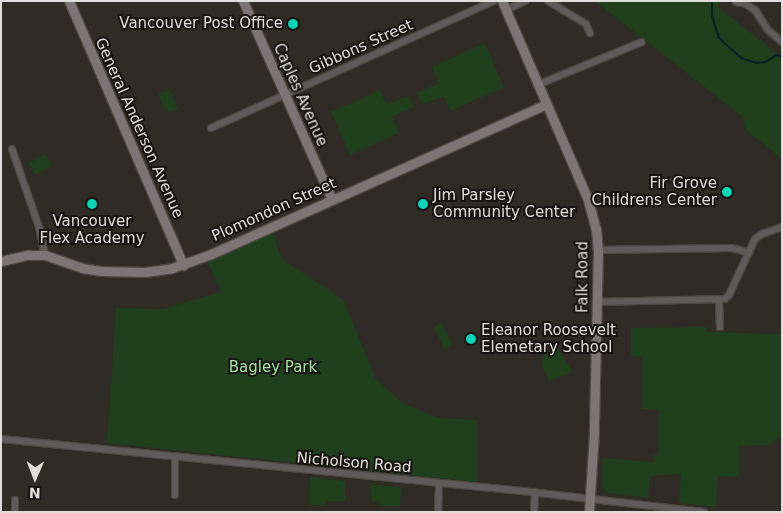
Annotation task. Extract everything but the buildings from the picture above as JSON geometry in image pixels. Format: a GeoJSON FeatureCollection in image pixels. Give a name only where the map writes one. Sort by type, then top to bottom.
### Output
{"type":"FeatureCollection","features":[{"type":"Feature","properties":{"kind":"street","name":"General Anderson Avenue"},"geometry":{"type":"LineString","coordinates":[[69,1],[183,264]]}},
{"type":"Feature","properties":{"kind":"street","name":"Caples Avenue"},"geometry":{"type":"LineString","coordinates":[[243,1],[332,200]]}},
{"type":"Feature","properties":{"kind":"street","name":"Gibbons Street"},"geometry":{"type":"LineString","coordinates":[[211,128],[494,1]]}},
{"type":"Feature","properties":{"kind":"street","name":"Falk Road"},"geometry":{"type":"LineString","coordinates":[[502,1],[591,208],[596,229],[598,250],[597,302],[590,512]]}},
{"type":"Feature","properties":{"kind":"street"},"geometry":{"type":"LineString","coordinates":[[506,10],[525,1]]}},
{"type":"Feature","properties":{"kind":"street"},"geometry":{"type":"LineString","coordinates":[[548,1],[586,24],[590,33]]}},
{"type":"Feature","properties":{"kind":"street"},"geometry":{"type":"LineString","coordinates":[[736,2],[746,4],[755,10],[768,30],[782,42]]}},
{"type":"Feature","properties":{"kind":"street"},"geometry":{"type":"LineString","coordinates":[[537,85],[642,42]]}},
{"type":"Feature","properties":{"kind":"street","name":"Plomondon Street"},"geometry":{"type":"LineString","coordinates":[[1,261],[28,255],[45,255],[82,268],[120,273],[161,271],[183,264],[332,200],[546,104]]}},
{"type":"Feature","properties":{"kind":"street"},"geometry":{"type":"LineString","coordinates":[[12,149],[39,227],[45,255]]}},
{"type":"Feature","properties":{"kind":"street"},"geometry":{"type":"LineString","coordinates":[[597,302],[719,300],[729,295],[759,236],[782,227]]}},
{"type":"Feature","properties":{"kind":"street"},"geometry":{"type":"LineString","coordinates":[[598,250],[732,248],[749,253]]}},
{"type":"Feature","properties":{"kind":"street"},"geometry":{"type":"LineString","coordinates":[[719,300],[720,327]]}},
{"type":"Feature","properties":{"kind":"street","name":"Nicholson Road"},"geometry":{"type":"LineString","coordinates":[[1,439],[535,492],[704,512]]}},
{"type":"Feature","properties":{"kind":"street"},"geometry":{"type":"LineString","coordinates":[[175,457],[175,495]]}},
{"type":"Feature","properties":{"kind":"street"},"geometry":{"type":"LineString","coordinates":[[438,512],[440,483]]}},
{"type":"Feature","properties":{"kind":"street"},"geometry":{"type":"LineString","coordinates":[[534,512],[535,492]]}},
{"type":"Feature","properties":{"kind":"street"},"geometry":{"type":"LineString","coordinates":[[15,500],[15,512]]}},
{"type":"Feature","properties":{"kind":"green space"},"geometry":{"type":"Polygon","coordinates":[[[595,1],[722,1],[718,7],[782,57],[782,159],[745,129],[743,117],[595,1]]]}},
{"type":"Feature","properties":{"kind":"green space"},"geometry":{"type":"Polygon","coordinates":[[[485,43],[504,87],[451,111],[444,97],[422,104],[417,93],[439,83],[432,67],[485,43]]]}},
{"type":"Feature","properties":{"kind":"green space"},"geometry":{"type":"Polygon","coordinates":[[[170,89],[178,109],[169,113],[165,110],[158,94],[170,89]]]}},
{"type":"Feature","properties":{"kind":"green space"},"geometry":{"type":"Polygon","coordinates":[[[380,90],[386,104],[409,96],[414,107],[392,117],[399,133],[350,155],[331,112],[380,90]]]}},
{"type":"Feature","properties":{"kind":"green space"},"geometry":{"type":"Polygon","coordinates":[[[46,154],[52,166],[35,175],[29,163],[46,154]]]}},
{"type":"Feature","properties":{"kind":"green space","name":"Bagley Park"},"geometry":{"type":"Polygon","coordinates":[[[273,230],[280,255],[285,261],[343,299],[376,379],[404,404],[439,418],[477,420],[477,482],[107,443],[116,308],[163,309],[221,292],[207,260],[273,230]]]}},
{"type":"Feature","properties":{"kind":"green space"},"geometry":{"type":"Polygon","coordinates":[[[442,322],[452,345],[444,349],[434,327],[442,322]]]}},
{"type":"Feature","properties":{"kind":"green space"},"geometry":{"type":"Polygon","coordinates":[[[707,327],[707,332],[782,334],[782,436],[771,445],[739,446],[739,477],[718,476],[716,507],[679,503],[681,474],[650,476],[648,498],[609,493],[603,487],[603,458],[653,462],[653,455],[658,455],[659,410],[642,409],[643,357],[631,356],[631,328],[707,327]]]}},
{"type":"Feature","properties":{"kind":"green space"},"geometry":{"type":"Polygon","coordinates":[[[557,347],[573,372],[549,381],[542,366],[543,358],[547,352],[557,347]]]}},
{"type":"Feature","properties":{"kind":"green space"},"geometry":{"type":"Polygon","coordinates":[[[310,477],[345,481],[345,501],[326,501],[326,505],[309,505],[310,477]]]}},
{"type":"Feature","properties":{"kind":"green space"},"geometry":{"type":"Polygon","coordinates":[[[370,484],[401,487],[400,506],[384,506],[372,501],[370,484]]]}},
{"type":"Feature","properties":{"kind":"waterway"},"geometry":{"type":"LineString","coordinates":[[712,1],[712,16],[719,38],[741,58],[756,63],[766,62],[776,55],[781,56],[782,61]]}},
{"type":"Feature","properties":{"kind":"place","name":"Vancouver Post Office"},"geometry":{"type":"Point","coordinates":[293,24]}},
{"type":"Feature","properties":{"kind":"place","name":"Fir Grove Childrens Center"},"geometry":{"type":"Point","coordinates":[727,192]}},
{"type":"Feature","properties":{"kind":"place","name":"Vancouver Flex Academy"},"geometry":{"type":"Point","coordinates":[92,204]}},
{"type":"Feature","properties":{"kind":"place","name":"Jim Parsley Community Center"},"geometry":{"type":"Point","coordinates":[423,204]}},
{"type":"Feature","properties":{"kind":"place","name":"Eleanor Roosevelt Elemetary School"},"geometry":{"type":"Point","coordinates":[471,339]}}]}
